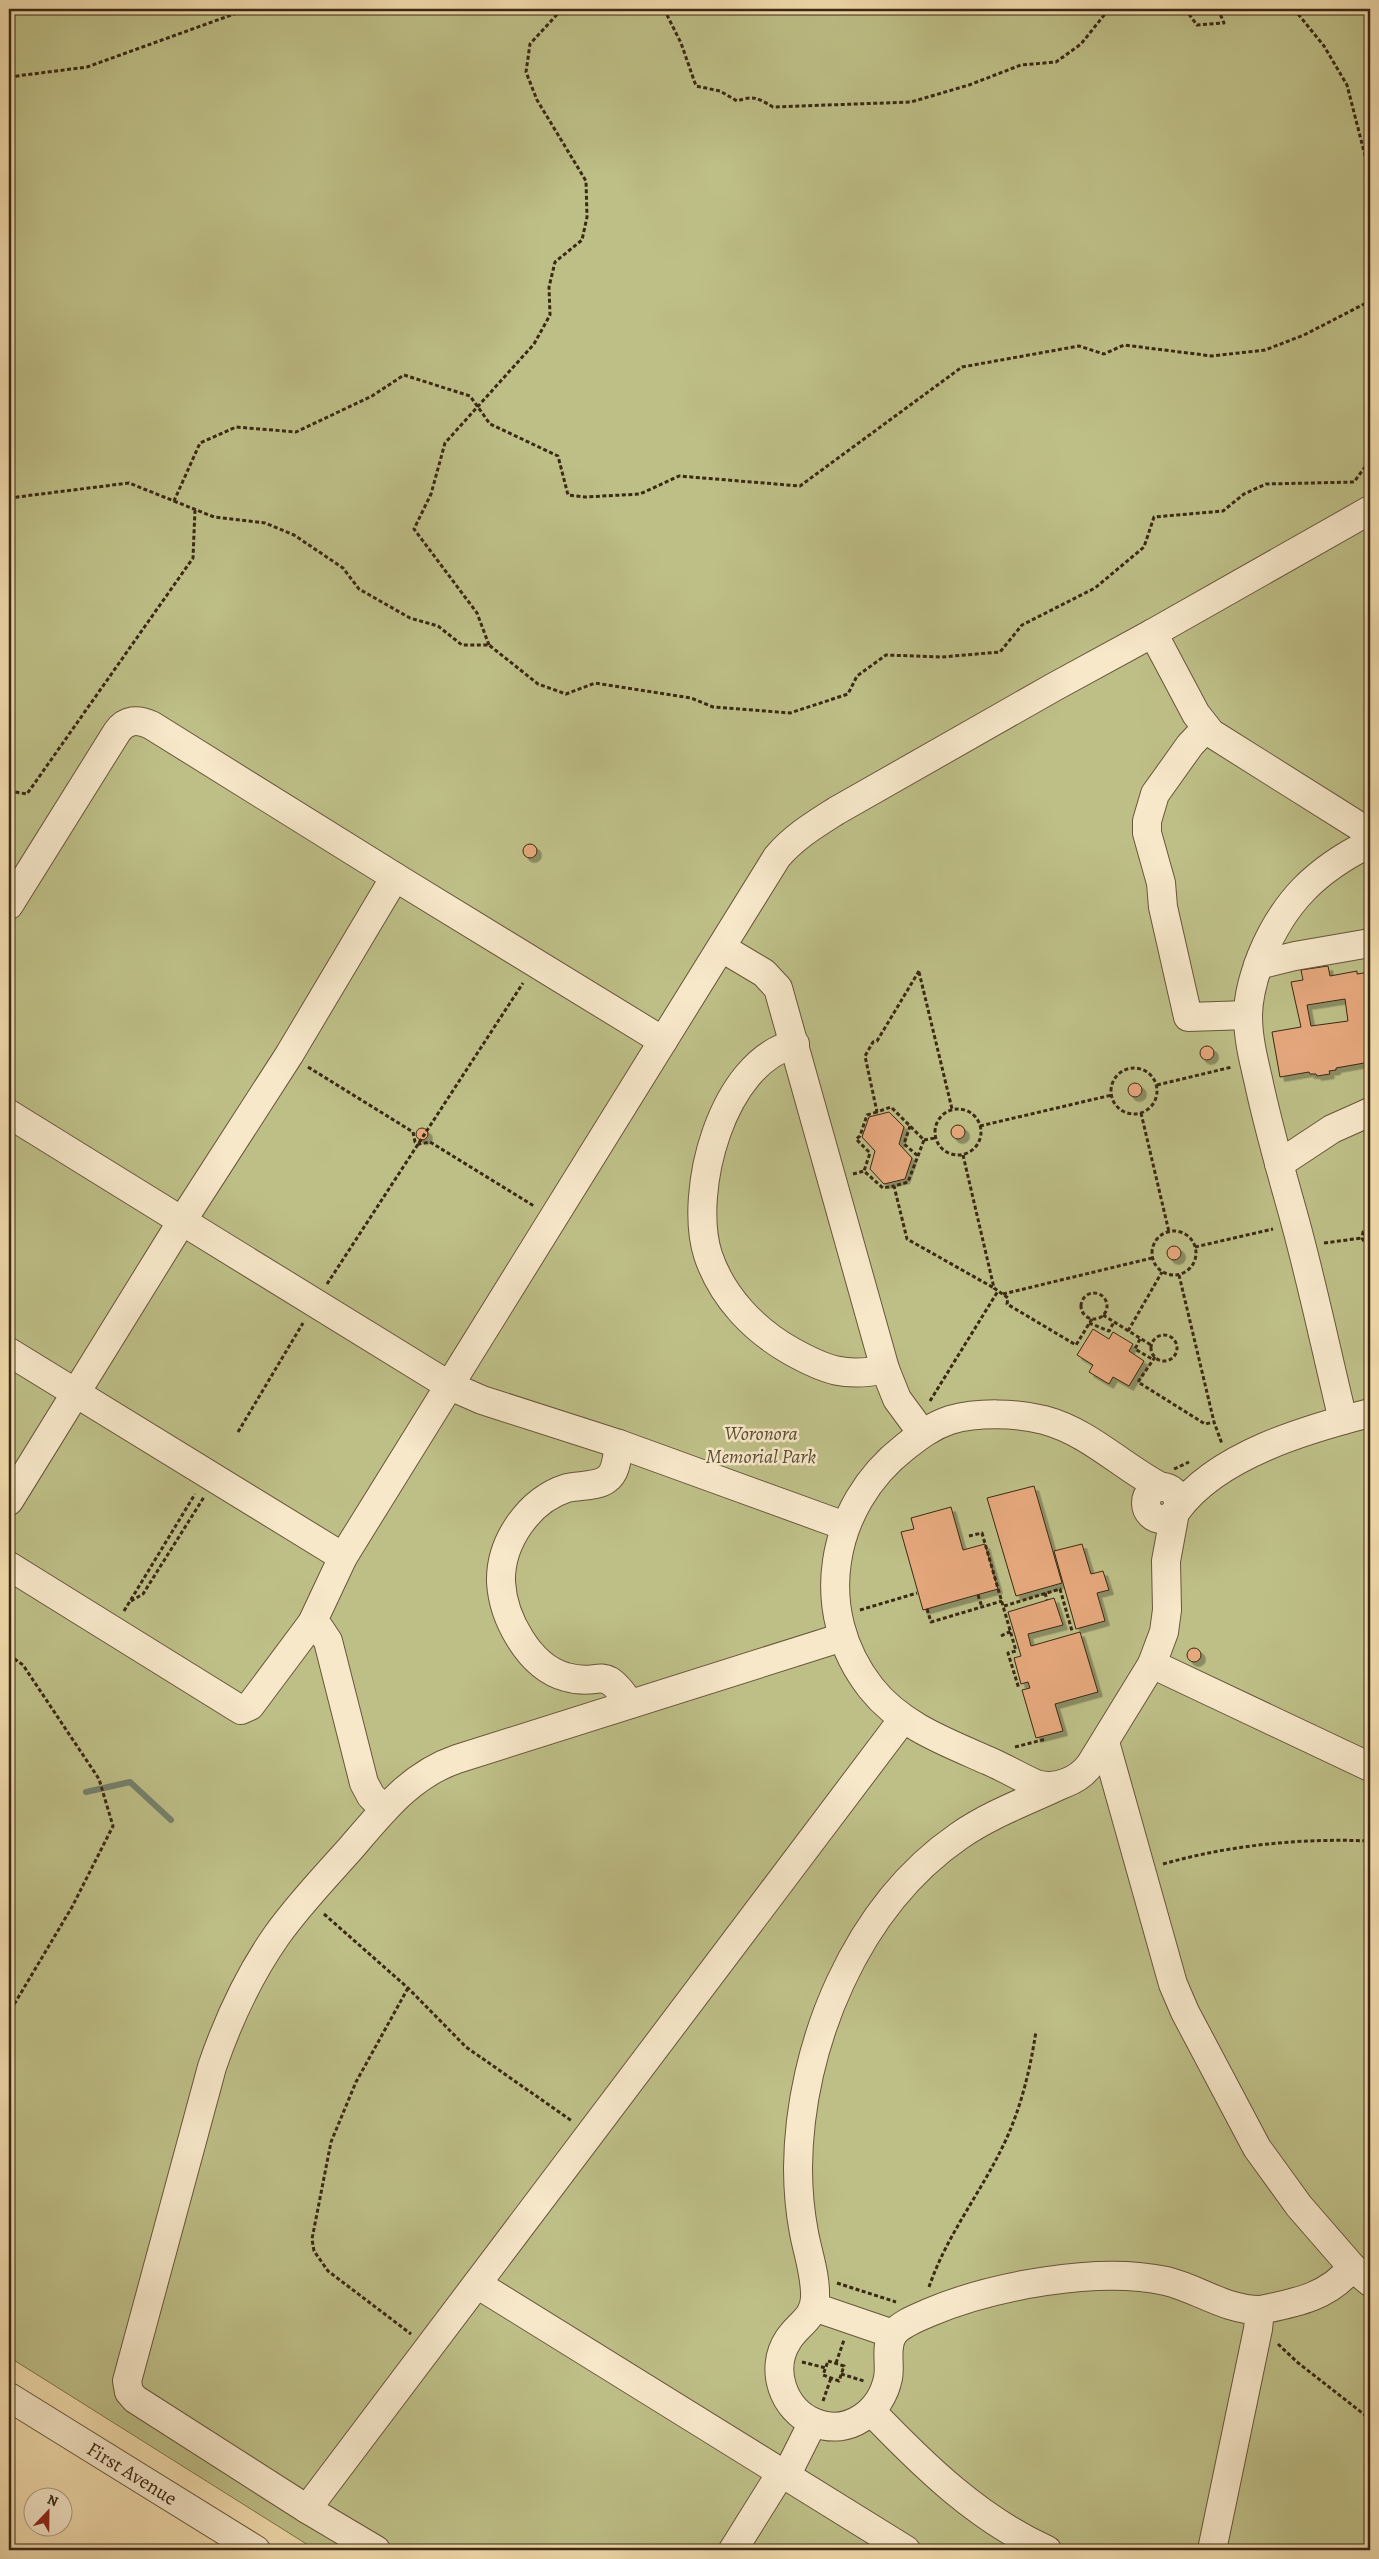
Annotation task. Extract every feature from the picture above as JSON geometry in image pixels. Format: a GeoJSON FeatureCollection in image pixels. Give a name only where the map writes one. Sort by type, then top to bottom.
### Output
{"type":"FeatureCollection","features":[{"type":"Feature","properties":{"kind":"street"},"geometry":{"type":"LineString","coordinates":[[9,1566],[238,1708],[245,1710],[312,1623],[343,1557],[777,857],[803,832],[1054,687],[1370,510]]}},
{"type":"Feature","properties":{"kind":"street"},"geometry":{"type":"LineString","coordinates":[[1153,633],[1206,728],[1225,744],[1370,833]]}},
{"type":"Feature","properties":{"kind":"street"},"geometry":{"type":"LineString","coordinates":[[9,905],[117,732],[122,726],[137,721],[151,725],[663,1041]]}},
{"type":"Feature","properties":{"kind":"street"},"geometry":{"type":"LineString","coordinates":[[1206,728],[1190,745],[1155,794],[1147,814],[1147,833],[1161,884],[1163,907],[1188,1017],[1248,1015]]}},
{"type":"Feature","properties":{"kind":"street"},"geometry":{"type":"LineString","coordinates":[[1343,1420],[1299,1235],[1279,1164],[1254,1061],[1248,1015],[1251,988],[1258,965],[1276,924],[1299,893],[1334,863],[1370,843]]}},
{"type":"Feature","properties":{"kind":"street"},"geometry":{"type":"LineString","coordinates":[[9,1501],[182,1221],[289,1055],[395,877]]}},
{"type":"Feature","properties":{"kind":"street"},"geometry":{"type":"LineString","coordinates":[[1258,965],[1295,956],[1370,943]]}},
{"type":"Feature","properties":{"kind":"street"},"geometry":{"type":"LineString","coordinates":[[722,948],[764,973],[774,982],[781,996],[885,1369],[894,1393],[916,1425]]}},
{"type":"Feature","properties":{"kind":"street"},"geometry":{"type":"LineString","coordinates":[[795,1044],[772,1053],[754,1071],[736,1094],[721,1122],[711,1148],[703,1189],[703,1230],[706,1248],[718,1278],[733,1302],[744,1315],[775,1341],[821,1366],[842,1373],[858,1374],[885,1369]]}},
{"type":"Feature","properties":{"kind":"street"},"geometry":{"type":"LineString","coordinates":[[1279,1164],[1332,1129],[1370,1112]]}},
{"type":"Feature","properties":{"kind":"street"},"geometry":{"type":"LineString","coordinates":[[9,1114],[314,1304],[450,1386],[482,1400],[619,1444],[845,1526]]}},
{"type":"Feature","properties":{"kind":"street"},"geometry":{"type":"LineString","coordinates":[[9,1352],[76,1394],[206,1485],[343,1557]]}},
{"type":"Feature","properties":{"kind":"street"},"geometry":{"type":"LineString","coordinates":[[1162,1502],[1187,1477],[1221,1458],[1272,1445],[1343,1420],[1370,1413]]}},
{"type":"Feature","properties":{"kind":"street"},"geometry":{"type":"LineString","coordinates":[[820,2407],[793,2407],[787,2398],[779,2377],[784,2348],[794,2332],[808,2318],[814,2307],[813,2275],[800,2207],[798,2154],[805,2095],[825,2021],[858,1950],[897,1895],[948,1845],[996,1814],[1065,1783],[1086,1770],[1152,1664],[1166,1621],[1166,1569],[1162,1502],[1109,1453],[1068,1428],[1043,1420],[1021,1417],[959,1418],[916,1425],[861,1493],[845,1526],[834,1577],[841,1626],[864,1678],[880,1699],[903,1719],[920,1730],[1012,1761],[1044,1786],[1065,1783]]}},
{"type":"Feature","properties":{"kind":"street"},"geometry":{"type":"LineString","coordinates":[[619,1444],[614,1469],[609,1478],[601,1482],[561,1490],[545,1499],[526,1515],[515,1532],[506,1554],[501,1583],[510,1624],[518,1638],[540,1660],[565,1677],[609,1680],[617,1685],[630,1704]]}},
{"type":"Feature","properties":{"kind":"street"},"geometry":{"type":"LineString","coordinates":[[312,1623],[320,1629],[328,1641],[365,1788],[384,1810]]}},
{"type":"Feature","properties":{"kind":"street"},"geometry":{"type":"LineString","coordinates":[[376,2550],[306,2509],[135,2399],[129,2392],[127,2381],[203,2097],[220,2042],[238,2001],[262,1958],[306,1899],[384,1810],[412,1782],[447,1762],[630,1704],[841,1626]]}},
{"type":"Feature","properties":{"kind":"street"},"geometry":{"type":"LineString","coordinates":[[1152,1664],[1370,1768]]}},
{"type":"Feature","properties":{"kind":"street"},"geometry":{"type":"LineString","coordinates":[[306,2509],[478,2284],[589,2133],[903,1719]]}},
{"type":"Feature","properties":{"kind":"street"},"geometry":{"type":"LineString","coordinates":[[1105,1742],[1179,2000],[1250,2135],[1299,2206],[1361,2275],[1335,2285],[1258,2322]]}},
{"type":"Feature","properties":{"kind":"street"},"geometry":{"type":"LineString","coordinates":[[996,1814],[1009,1798],[1012,1761]]}},
{"type":"Feature","properties":{"kind":"street"},"geometry":{"type":"LineString","coordinates":[[820,2407],[829,2426],[847,2425],[856,2422],[872,2412],[884,2393],[888,2380],[888,2353],[893,2334],[903,2326],[929,2313],[978,2296],[1025,2285],[1081,2278],[1136,2277],[1180,2285],[1258,2322]]}},
{"type":"Feature","properties":{"kind":"street"},"geometry":{"type":"LineString","coordinates":[[478,2284],[906,2550]]}},
{"type":"Feature","properties":{"kind":"street"},"geometry":{"type":"LineString","coordinates":[[814,2307],[893,2334]]}},
{"type":"Feature","properties":{"kind":"street"},"geometry":{"type":"LineString","coordinates":[[1212,2550],[1258,2322]]}},
{"type":"Feature","properties":{"kind":"street","name":"First Avenue"},"geometry":{"type":"LineString","coordinates":[[9,2397],[256,2550]]}},
{"type":"Feature","properties":{"kind":"street"},"geometry":{"type":"LineString","coordinates":[[733,2550],[783,2474],[820,2407]]}},
{"type":"Feature","properties":{"kind":"street"},"geometry":{"type":"LineString","coordinates":[[872,2412],[933,2472],[967,2502],[1015,2534],[1047,2550]]}},
{"type":"Feature","properties":{"kind":"path"},"geometry":{"type":"LineString","coordinates":[[9,76],[87,67],[248,9]]}},
{"type":"Feature","properties":{"kind":"path"},"geometry":{"type":"LineString","coordinates":[[562,9],[530,44],[526,72],[536,100],[586,181],[586,225],[582,240],[555,262],[549,287],[550,314],[534,344],[476,406],[445,443],[431,494],[414,529],[477,613],[489,645],[538,684],[566,694],[595,683],[691,698],[713,707],[790,713],[848,694],[858,676],[886,655],[942,657],[1000,652],[1022,625],[1095,588],[1144,546],[1154,518],[1223,511],[1244,494],[1266,484],[1354,482],[1370,460]]}},
{"type":"Feature","properties":{"kind":"path"},"geometry":{"type":"LineString","coordinates":[[664,9],[681,43],[696,86],[720,91],[737,101],[751,96],[756,97],[773,107],[912,102],[968,85],[1021,65],[1056,62],[1081,44],[1109,9]]}},
{"type":"Feature","properties":{"kind":"path"},"geometry":{"type":"LineString","coordinates":[[1185,9],[1197,25],[1224,23],[1218,9]]}},
{"type":"Feature","properties":{"kind":"path"},"geometry":{"type":"LineString","coordinates":[[1294,9],[1324,46],[1347,85],[1370,175]]}},
{"type":"Feature","properties":{"kind":"path"},"geometry":{"type":"LineString","coordinates":[[174,501],[200,443],[236,427],[296,432],[372,396],[404,375],[470,396],[490,424],[558,456],[568,495],[586,497],[640,494],[678,476],[800,486],[962,367],[1079,346],[1104,354],[1124,345],[1212,356],[1265,350],[1304,335],[1370,300]]}},
{"type":"Feature","properties":{"kind":"path"},"geometry":{"type":"LineString","coordinates":[[9,498],[129,483],[214,517],[265,523],[294,534],[343,568],[359,589],[410,618],[438,626],[462,645],[489,645]]}},
{"type":"Feature","properties":{"kind":"path"},"geometry":{"type":"LineString","coordinates":[[9,791],[27,794],[193,558],[195,509]]}},
{"type":"Feature","properties":{"kind":"path"},"geometry":{"type":"LineString","coordinates":[[238,1432],[314,1304],[417,1143],[536,964]]}},
{"type":"Feature","properties":{"kind":"path"},"geometry":{"type":"LineString","coordinates":[[877,1112],[865,1056],[873,1042],[877,1041],[919,971],[952,1109]]}},
{"type":"Feature","properties":{"kind":"path"},"geometry":{"type":"LineString","coordinates":[[289,1055],[413,1132],[415,1142],[417,1143]]}},
{"type":"Feature","properties":{"kind":"path"},"geometry":{"type":"LineString","coordinates":[[1157,1085],[1254,1061]]}},
{"type":"Feature","properties":{"kind":"path"},"geometry":{"type":"LineString","coordinates":[[1127,1068],[1142,1068],[1154,1078],[1157,1085],[1156,1100],[1152,1107],[1141,1113],[1130,1114],[1123,1111],[1116,1106],[1112,1096],[1112,1084],[1115,1077],[1127,1068]]}},
{"type":"Feature","properties":{"kind":"path"},"geometry":{"type":"LineString","coordinates":[[980,1126],[1112,1096]]}},
{"type":"Feature","properties":{"kind":"path"},"geometry":{"type":"LineString","coordinates":[[892,1107],[924,1140],[908,1182],[884,1188],[864,1171],[870,1153],[856,1139],[860,1136],[867,1115],[892,1107]]}},
{"type":"Feature","properties":{"kind":"path"},"geometry":{"type":"LineString","coordinates":[[952,1109],[968,1111],[974,1115],[980,1126],[981,1136],[978,1144],[973,1150],[963,1155],[944,1151],[935,1138],[934,1131],[940,1117],[952,1109]]}},
{"type":"Feature","properties":{"kind":"path"},"geometry":{"type":"LineString","coordinates":[[1141,1113],[1169,1232]]}},
{"type":"Feature","properties":{"kind":"path"},"geometry":{"type":"LineString","coordinates":[[910,1126],[904,1144],[918,1156]]}},
{"type":"Feature","properties":{"kind":"path"},"geometry":{"type":"LineString","coordinates":[[924,1140],[935,1138]]}},
{"type":"Feature","properties":{"kind":"path"},"geometry":{"type":"LineString","coordinates":[[417,1143],[430,1142],[553,1218]]}},
{"type":"Feature","properties":{"kind":"path"},"geometry":{"type":"LineString","coordinates":[[963,1155],[994,1288]]}},
{"type":"Feature","properties":{"kind":"path"},"geometry":{"type":"LineString","coordinates":[[894,1186],[907,1239],[988,1287],[994,1288],[1008,1298],[1007,1304],[1076,1345],[1092,1319],[1103,1315],[1106,1309],[1106,1301],[1097,1293],[1090,1294],[1084,1298],[1081,1309],[1085,1316],[1092,1319]]}},
{"type":"Feature","properties":{"kind":"path"},"geometry":{"type":"LineString","coordinates":[[1370,1230],[1363,1232],[1362,1238],[1365,1243],[1370,1244]]}},
{"type":"Feature","properties":{"kind":"path"},"geometry":{"type":"LineString","coordinates":[[1169,1232],[1183,1233],[1191,1238],[1196,1247],[1194,1264],[1179,1275],[1162,1272],[1152,1258],[1154,1243],[1160,1236],[1169,1232]]}},
{"type":"Feature","properties":{"kind":"path"},"geometry":{"type":"LineString","coordinates":[[1196,1247],[1299,1235],[1362,1238]]}},
{"type":"Feature","properties":{"kind":"path"},"geometry":{"type":"LineString","coordinates":[[1003,1294],[1152,1258]]}},
{"type":"Feature","properties":{"kind":"path"},"geometry":{"type":"LineString","coordinates":[[1128,1331],[1162,1272]]}},
{"type":"Feature","properties":{"kind":"path"},"geometry":{"type":"LineString","coordinates":[[1179,1275],[1221,1458]]}},
{"type":"Feature","properties":{"kind":"path"},"geometry":{"type":"LineString","coordinates":[[916,1425],[998,1291]]}},
{"type":"Feature","properties":{"kind":"path"},"geometry":{"type":"LineString","coordinates":[[1103,1315],[1151,1345]]}},
{"type":"Feature","properties":{"kind":"path"},"geometry":{"type":"LineString","coordinates":[[1089,1323],[1109,1331],[1114,1322]]}},
{"type":"Feature","properties":{"kind":"path"},"geometry":{"type":"LineString","coordinates":[[1140,1339],[1135,1349],[1154,1358],[1162,1361],[1170,1360],[1175,1354],[1176,1342],[1170,1337],[1162,1335],[1155,1338],[1151,1345],[1151,1352],[1154,1358]]}},
{"type":"Feature","properties":{"kind":"path"},"geometry":{"type":"LineString","coordinates":[[1154,1358],[1138,1382],[1205,1424],[1214,1422]]}},
{"type":"Feature","properties":{"kind":"path"},"geometry":{"type":"LineString","coordinates":[[130,1602],[143,1594],[206,1485]]}},
{"type":"Feature","properties":{"kind":"path"},"geometry":{"type":"LineString","coordinates":[[112,1630],[206,1485]]}},
{"type":"Feature","properties":{"kind":"path"},"geometry":{"type":"LineString","coordinates":[[969,1536],[982,1533],[1016,1651],[1008,1653],[1019,1689]]}},
{"type":"Feature","properties":{"kind":"path"},"geometry":{"type":"LineString","coordinates":[[1004,1606],[1060,1589],[1072,1631]]}},
{"type":"Feature","properties":{"kind":"path"},"geometry":{"type":"LineString","coordinates":[[841,1626],[917,1593]]}},
{"type":"Feature","properties":{"kind":"path"},"geometry":{"type":"LineString","coordinates":[[1045,1594],[1047,1600]]}},
{"type":"Feature","properties":{"kind":"path"},"geometry":{"type":"LineString","coordinates":[[978,1595],[982,1607]]}},
{"type":"Feature","properties":{"kind":"path"},"geometry":{"type":"LineString","coordinates":[[927,1609],[931,1622],[1002,1601]]}},
{"type":"Feature","properties":{"kind":"path"},"geometry":{"type":"LineString","coordinates":[[1002,1636],[1011,1631]]}},
{"type":"Feature","properties":{"kind":"path"},"geometry":{"type":"LineString","coordinates":[[9,1655],[23,1665],[100,1779],[113,1826],[72,1907],[9,2013]]}},
{"type":"Feature","properties":{"kind":"path"},"geometry":{"type":"LineString","coordinates":[[1012,1761],[1046,1739]]}},
{"type":"Feature","properties":{"kind":"path"},"geometry":{"type":"LineString","coordinates":[[1141,1870],[1201,1855],[1268,1844],[1299,1841],[1370,1841]]}},
{"type":"Feature","properties":{"kind":"path"},"geometry":{"type":"LineString","coordinates":[[306,1899],[359,1942],[466,2047],[589,2133]]}},
{"type":"Feature","properties":{"kind":"path"},"geometry":{"type":"LineString","coordinates":[[408,1988],[356,2082],[331,2142],[312,2239],[314,2251],[328,2271],[428,2348]]}},
{"type":"Feature","properties":{"kind":"path"},"geometry":{"type":"LineString","coordinates":[[813,2275],[929,2313],[927,2298],[936,2270],[1002,2148],[1013,2122],[1020,2103],[1036,2031]]}},
{"type":"Feature","properties":{"kind":"path"},"geometry":{"type":"LineString","coordinates":[[1258,2322],[1270,2339],[1284,2349],[1296,2362],[1370,2419]]}},
{"type":"Feature","properties":{"kind":"path"},"geometry":{"type":"LineString","coordinates":[[839,2338],[848,2342]]}},
{"type":"Feature","properties":{"kind":"path"},"geometry":{"type":"LineString","coordinates":[[836,2364],[844,2340]]}},
{"type":"Feature","properties":{"kind":"path"},"geometry":{"type":"LineString","coordinates":[[800,2368],[803,2356]]}},
{"type":"Feature","properties":{"kind":"path"},"geometry":{"type":"LineString","coordinates":[[828,2361],[844,2366],[839,2381],[823,2376],[826,2368],[828,2361]]}},
{"type":"Feature","properties":{"kind":"path"},"geometry":{"type":"LineString","coordinates":[[801,2362],[826,2368]]}},
{"type":"Feature","properties":{"kind":"path"},"geometry":{"type":"LineString","coordinates":[[841,2374],[864,2381]]}},
{"type":"Feature","properties":{"kind":"path"},"geometry":{"type":"LineString","coordinates":[[862,2385],[865,2376]]}},
{"type":"Feature","properties":{"kind":"path"},"geometry":{"type":"LineString","coordinates":[[820,2407],[831,2378]]}},
{"type":"Feature","properties":{"kind":"green space","name":"Woronora Memorial Park"},"geometry":{"type":"Polygon","coordinates":[[[9,9],[1370,9],[1370,2550],[316,2550],[9,2357],[9,9]]]}},
{"type":"Feature","properties":{"kind":"building"},"geometry":{"type":"Polygon","coordinates":[[[530,844],[535,846],[537,851],[535,856],[530,858],[525,856],[523,851],[525,846],[530,844]]]}},
{"type":"Feature","properties":{"kind":"building"},"geometry":{"type":"Polygon","coordinates":[[[1328,966],[1330,976],[1357,971],[1357,974],[1370,972],[1370,1062],[1336,1068],[1336,1070],[1329,1071],[1330,1074],[1317,1076],[1309,1072],[1280,1077],[1272,1032],[1301,1027],[1291,982],[1303,980],[1301,970],[1328,966]],[[1345,999],[1307,1005],[1311,1026],[1348,1021],[1345,999]]]}},
{"type":"Feature","properties":{"kind":"building"},"geometry":{"type":"Polygon","coordinates":[[[1207,1046],[1212,1048],[1214,1053],[1212,1058],[1207,1060],[1202,1058],[1200,1053],[1202,1048],[1207,1046]]]}},
{"type":"Feature","properties":{"kind":"building"},"geometry":{"type":"Polygon","coordinates":[[[1135,1083],[1140,1085],[1142,1090],[1140,1095],[1135,1097],[1130,1095],[1128,1090],[1130,1085],[1135,1083]]]}},
{"type":"Feature","properties":{"kind":"building"},"geometry":{"type":"Polygon","coordinates":[[[889,1112],[904,1127],[899,1144],[912,1158],[905,1179],[884,1184],[870,1169],[875,1151],[862,1137],[869,1117],[889,1112]]]}},
{"type":"Feature","properties":{"kind":"building"},"geometry":{"type":"Polygon","coordinates":[[[958,1125],[963,1127],[965,1132],[963,1137],[958,1139],[953,1137],[951,1132],[953,1127],[958,1125]]]}},
{"type":"Feature","properties":{"kind":"building"},"geometry":{"type":"Polygon","coordinates":[[[420,1128],[424,1128],[428,1134],[424,1140],[420,1140],[416,1136],[416,1132],[420,1128]]]}},
{"type":"Feature","properties":{"kind":"building"},"geometry":{"type":"Polygon","coordinates":[[[1174,1246],[1179,1248],[1181,1253],[1179,1258],[1174,1260],[1169,1258],[1167,1253],[1169,1248],[1174,1246]]]}},
{"type":"Feature","properties":{"kind":"building"},"geometry":{"type":"Polygon","coordinates":[[[1093,1329],[1109,1339],[1113,1332],[1133,1344],[1129,1351],[1144,1361],[1129,1386],[1113,1377],[1109,1384],[1089,1372],[1093,1365],[1077,1355],[1093,1329]]]}},
{"type":"Feature","properties":{"kind":"building"},"geometry":{"type":"Polygon","coordinates":[[[1034,1486],[1062,1583],[1016,1596],[987,1498],[1034,1486]]]}},
{"type":"Feature","properties":{"kind":"building"},"geometry":{"type":"Polygon","coordinates":[[[951,1507],[963,1550],[985,1544],[998,1589],[923,1610],[901,1532],[914,1529],[911,1518],[951,1507]]]}},
{"type":"Feature","properties":{"kind":"building"},"geometry":{"type":"Polygon","coordinates":[[[1082,1544],[1091,1574],[1103,1571],[1109,1590],[1097,1593],[1105,1621],[1076,1629],[1054,1551],[1082,1544]]]}},
{"type":"Feature","properties":{"kind":"building"},"geometry":{"type":"Polygon","coordinates":[[[1054,1598],[1063,1625],[1028,1634],[1031,1646],[1080,1632],[1098,1692],[1055,1704],[1063,1731],[1036,1738],[1022,1690],[1030,1688],[1028,1682],[1021,1684],[1014,1658],[1021,1656],[1008,1612],[1054,1598]]]}},
{"type":"Feature","properties":{"kind":"building"},"geometry":{"type":"Polygon","coordinates":[[[1194,1648],[1199,1650],[1201,1655],[1199,1660],[1194,1662],[1189,1660],[1187,1655],[1189,1650],[1194,1648]]]}},
{"type":"Feature","properties":{"kind":"waterway"},"geometry":{"type":"LineString","coordinates":[[86,1792],[130,1782],[171,1820]]}}]}
